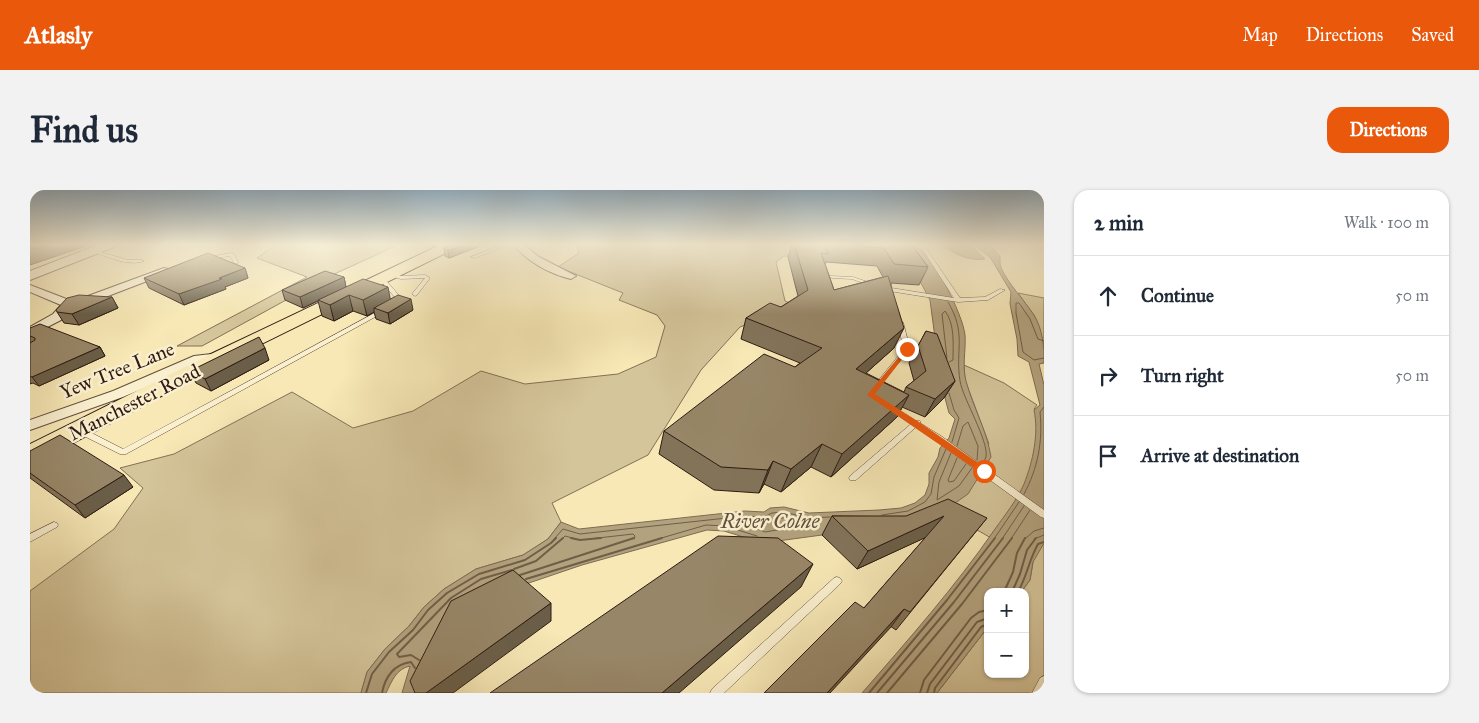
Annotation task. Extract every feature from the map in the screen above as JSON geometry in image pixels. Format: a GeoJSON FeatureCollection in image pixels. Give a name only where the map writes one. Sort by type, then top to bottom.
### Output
{"type":"FeatureCollection","features":[{"type":"Feature","properties":{"kind":"main road","name":"Manchester Road"},"geometry":{"type":"LineString","coordinates":[[30,455],[220,357],[403,267]]}},
{"type":"Feature","properties":{"kind":"street"},"geometry":{"type":"LineString","coordinates":[[30,276],[50,267]]}},
{"type":"Feature","properties":{"kind":"street"},"geometry":{"type":"LineString","coordinates":[[30,288],[68,304],[91,300],[173,267]]}},
{"type":"Feature","properties":{"kind":"street"},"geometry":{"type":"LineString","coordinates":[[550,267],[571,276]]}},
{"type":"Feature","properties":{"kind":"street"},"geometry":{"type":"LineString","coordinates":[[30,332],[57,317],[68,304]]}},
{"type":"Feature","properties":{"kind":"street","name":"Yew Tree Lane"},"geometry":{"type":"LineString","coordinates":[[30,425],[118,394],[199,359],[220,357]]}},
{"type":"Feature","properties":{"kind":"lane"},"geometry":{"type":"LineString","coordinates":[[936,267],[956,300]]}},
{"type":"Feature","properties":{"kind":"lane"},"geometry":{"type":"LineString","coordinates":[[385,276],[401,278],[420,275],[428,278],[415,294]]}},
{"type":"Feature","properties":{"kind":"lane"},"geometry":{"type":"LineString","coordinates":[[79,430],[123,452],[401,301],[385,276]]}},
{"type":"Feature","properties":{"kind":"lane"},"geometry":{"type":"LineString","coordinates":[[832,277],[853,278],[892,291],[956,300],[986,299],[1002,290]]}},
{"type":"Feature","properties":{"kind":"lane"},"geometry":{"type":"LineString","coordinates":[[892,291],[894,301]]}},
{"type":"Feature","properties":{"kind":"lane"},"geometry":{"type":"LineString","coordinates":[[870,395],[907,349],[897,310]]}},
{"type":"Feature","properties":{"kind":"lane"},"geometry":{"type":"LineString","coordinates":[[886,404],[938,438],[1044,515]]}},
{"type":"Feature","properties":{"kind":"lane"},"geometry":{"type":"LineString","coordinates":[[853,478],[916,424]]}},
{"type":"Feature","properties":{"kind":"lane"},"geometry":{"type":"LineString","coordinates":[[30,538],[54,525]]}},
{"type":"Feature","properties":{"kind":"lane"},"geometry":{"type":"LineString","coordinates":[[716,693],[837,581]]}},
{"type":"Feature","properties":{"kind":"lane"},"geometry":{"type":"LineString","coordinates":[[1038,693],[1044,682]]}},
{"type":"Feature","properties":{"kind":"shaded area"},"geometry":{"type":"Polygon","coordinates":[[[282,267],[349,267],[202,346],[177,346],[307,277],[282,267]]]}},
{"type":"Feature","properties":{"kind":"shaded area"},"geometry":{"type":"Polygon","coordinates":[[[559,267],[777,267],[785,301],[803,309],[763,318],[740,327],[701,370],[648,455],[552,503],[561,522],[548,539],[523,555],[476,569],[444,589],[424,607],[409,626],[385,649],[367,672],[361,693],[30,693],[30,591],[114,529],[143,488],[120,468],[174,454],[292,392],[353,428],[413,411],[481,371],[525,384],[618,374],[656,357],[665,326],[657,315],[619,300],[623,293],[559,267]]]}},
{"type":"Feature","properties":{"kind":"shaded area"},"geometry":{"type":"Polygon","coordinates":[[[1018,293],[1044,298],[1044,346],[1034,318],[1018,293]]]}},
{"type":"Feature","properties":{"kind":"shaded area"},"geometry":{"type":"Polygon","coordinates":[[[964,365],[1004,383],[1037,405],[1034,409],[1044,411],[1044,693],[937,693],[984,632],[984,678],[1029,678],[1029,588],[1024,588],[1030,580],[1033,562],[944,511],[989,444],[965,380],[964,365]]]}},
{"type":"Feature","properties":{"kind":"water","name":"River Colne"},"geometry":{"type":"Polygon","coordinates":[[[912,267],[935,267],[953,299],[963,326],[965,335],[964,370],[966,381],[991,457],[968,494],[935,517],[894,534],[822,535],[763,543],[724,531],[707,530],[582,565],[514,588],[417,693],[402,693],[410,666],[398,673],[386,693],[361,693],[367,672],[385,649],[409,626],[424,607],[444,589],[476,569],[523,555],[548,539],[561,522],[579,529],[745,511],[764,512],[770,508],[784,507],[809,513],[901,508],[915,503],[925,495],[929,484],[929,473],[938,457],[940,448],[949,438],[955,419],[949,413],[941,383],[930,300],[912,267]]]}},
{"type":"Feature","properties":{"kind":"water"},"geometry":{"type":"Polygon","coordinates":[[[996,267],[1001,267],[1014,289],[1034,315],[1041,332],[1043,344],[1044,363],[1039,364],[1044,385],[1044,543],[1033,562],[1030,580],[1024,588],[984,588],[984,632],[937,693],[862,693],[964,572],[1011,507],[1024,484],[1030,466],[1035,438],[1034,410],[1040,405],[1029,362],[1018,356],[1017,339],[1010,304],[1011,292],[996,267]]]}},
{"type":"Feature","properties":{"kind":"building"},"geometry":{"type":"Polygon","coordinates":[[[171,267],[245,268],[219,278],[222,279],[179,294],[144,278],[171,267]]]}},
{"type":"Feature","properties":{"kind":"building"},"geometry":{"type":"Polygon","coordinates":[[[801,267],[826,267],[834,290],[888,276],[904,328],[856,369],[909,395],[842,454],[822,444],[791,469],[773,461],[768,470],[721,467],[664,431],[764,354],[795,367],[822,348],[746,318],[770,303],[781,307],[808,290],[801,267]]]}},
{"type":"Feature","properties":{"kind":"building"},"geometry":{"type":"Polygon","coordinates":[[[325,271],[344,277],[300,297],[282,290],[325,271]]]}},
{"type":"Feature","properties":{"kind":"building"},"geometry":{"type":"Polygon","coordinates":[[[363,279],[388,287],[363,300],[349,295],[330,305],[318,300],[363,279]]]}},
{"type":"Feature","properties":{"kind":"building"},"geometry":{"type":"Polygon","coordinates":[[[79,295],[112,297],[72,314],[57,312],[56,310],[67,298],[79,295]]]}},
{"type":"Feature","properties":{"kind":"building"},"geometry":{"type":"Polygon","coordinates":[[[398,295],[411,299],[388,313],[374,308],[398,295]]]}},
{"type":"Feature","properties":{"kind":"building"},"geometry":{"type":"Polygon","coordinates":[[[40,324],[100,347],[32,377],[30,376],[30,343],[35,338],[30,336],[30,328],[40,324]]]}},
{"type":"Feature","properties":{"kind":"building"},"geometry":{"type":"Polygon","coordinates":[[[926,331],[937,334],[955,381],[935,399],[906,387],[926,371],[918,346],[926,331]]]}},
{"type":"Feature","properties":{"kind":"building"},"geometry":{"type":"Polygon","coordinates":[[[259,337],[265,348],[205,379],[190,371],[259,337]]]}},
{"type":"Feature","properties":{"kind":"building"},"geometry":{"type":"Polygon","coordinates":[[[60,435],[124,475],[75,505],[30,473],[30,451],[60,435]]]}},
{"type":"Feature","properties":{"kind":"building"},"geometry":{"type":"Polygon","coordinates":[[[948,499],[987,518],[910,612],[904,609],[827,693],[764,693],[855,602],[864,608],[944,516],[868,551],[832,516],[906,516],[948,499]]]}},
{"type":"Feature","properties":{"kind":"building"},"geometry":{"type":"Polygon","coordinates":[[[718,536],[778,538],[813,564],[662,693],[490,693],[718,536]]]}},
{"type":"Feature","properties":{"kind":"building"},"geometry":{"type":"Polygon","coordinates":[[[513,570],[551,603],[426,693],[415,693],[410,681],[451,601],[513,570]]]}},
{"type":"Feature","properties":{"kind":"route"},"geometry":{"type":"LineString","coordinates":[[907,349],[870,395],[938,438],[984,471]]}}]}
